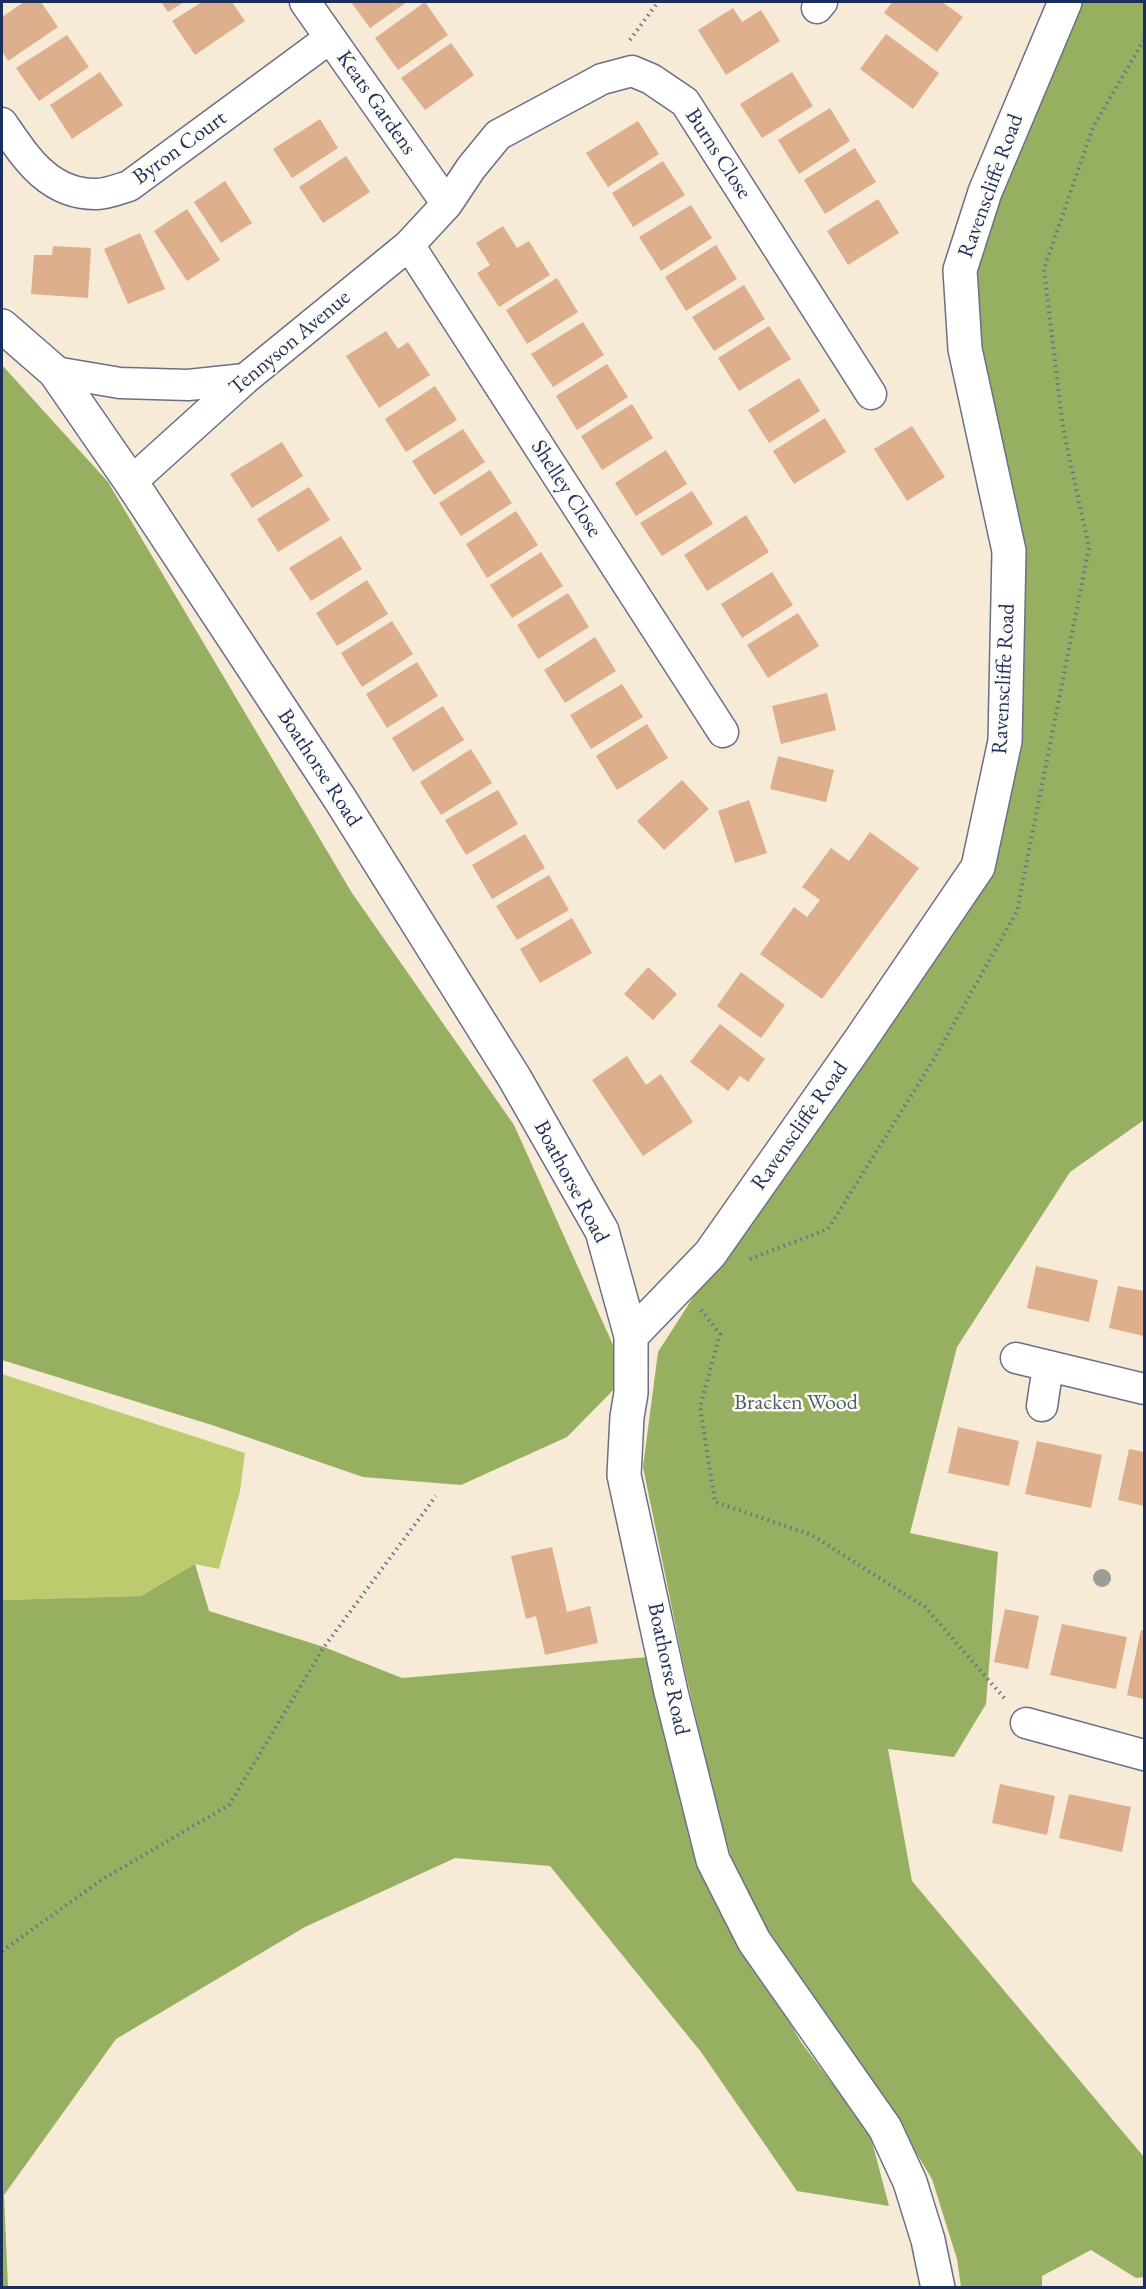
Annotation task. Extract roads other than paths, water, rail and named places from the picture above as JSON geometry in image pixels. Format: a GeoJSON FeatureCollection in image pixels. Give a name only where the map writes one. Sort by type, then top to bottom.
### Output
{"type":"FeatureCollection","features":[{"type":"Feature","properties":{"kind":"street","name":"Keats Gardens"},"geometry":{"type":"LineString","coordinates":[[305,2],[447,204]]}},
{"type":"Feature","properties":{"kind":"street","name":"Ravenscliffe Road"},"geometry":{"type":"LineString","coordinates":[[631,1336],[710,1254],[978,867],[1005,741],[1009,551],[965,349],[960,270],[985,192],[1065,2]]}},
{"type":"Feature","properties":{"kind":"street","name":"Byron Court"},"geometry":{"type":"LineString","coordinates":[[2,123],[30,165],[60,187],[98,194],[129,186],[330,38]]}},
{"type":"Feature","properties":{"kind":"street","name":"Burns Close"},"geometry":{"type":"LineString","coordinates":[[447,204],[471,168],[498,135],[602,79],[632,71],[651,79],[686,102],[871,394]]}},
{"type":"Feature","properties":{"kind":"street","name":"Tennyson Avenue"},"geometry":{"type":"LineString","coordinates":[[132,482],[245,379],[409,245],[447,204]]}},
{"type":"Feature","properties":{"kind":"street","name":"Shelley Close"},"geometry":{"type":"LineString","coordinates":[[409,245],[723,732]]}},
{"type":"Feature","properties":{"kind":"street","name":"Boathorse Road"},"geometry":{"type":"LineString","coordinates":[[2,326],[55,372],[132,482],[340,799],[520,1087],[602,1231],[631,1336],[631,1393],[627,1417],[624,1475],[671,1692],[712,1860],[754,1941],[885,2128],[910,2182],[928,2240],[938,2288]]}},
{"type":"Feature","properties":{"kind":"street"},"geometry":{"type":"LineString","coordinates":[[55,372],[120,383],[188,385],[245,379]]}},
{"type":"Feature","properties":{"kind":"street"},"geometry":{"type":"LineString","coordinates":[[1016,1358],[1144,1389]]}},
{"type":"Feature","properties":{"kind":"street"},"geometry":{"type":"LineString","coordinates":[[1042,1406],[1048,1366]]}},
{"type":"Feature","properties":{"kind":"street"},"geometry":{"type":"LineString","coordinates":[[1026,1723],[1144,1755]]}},
{"type":"Feature","properties":{"kind":"park label","name":"Bracken Wood"},"geometry":{"type":"Point","coordinates":[796,1403]}}]}
